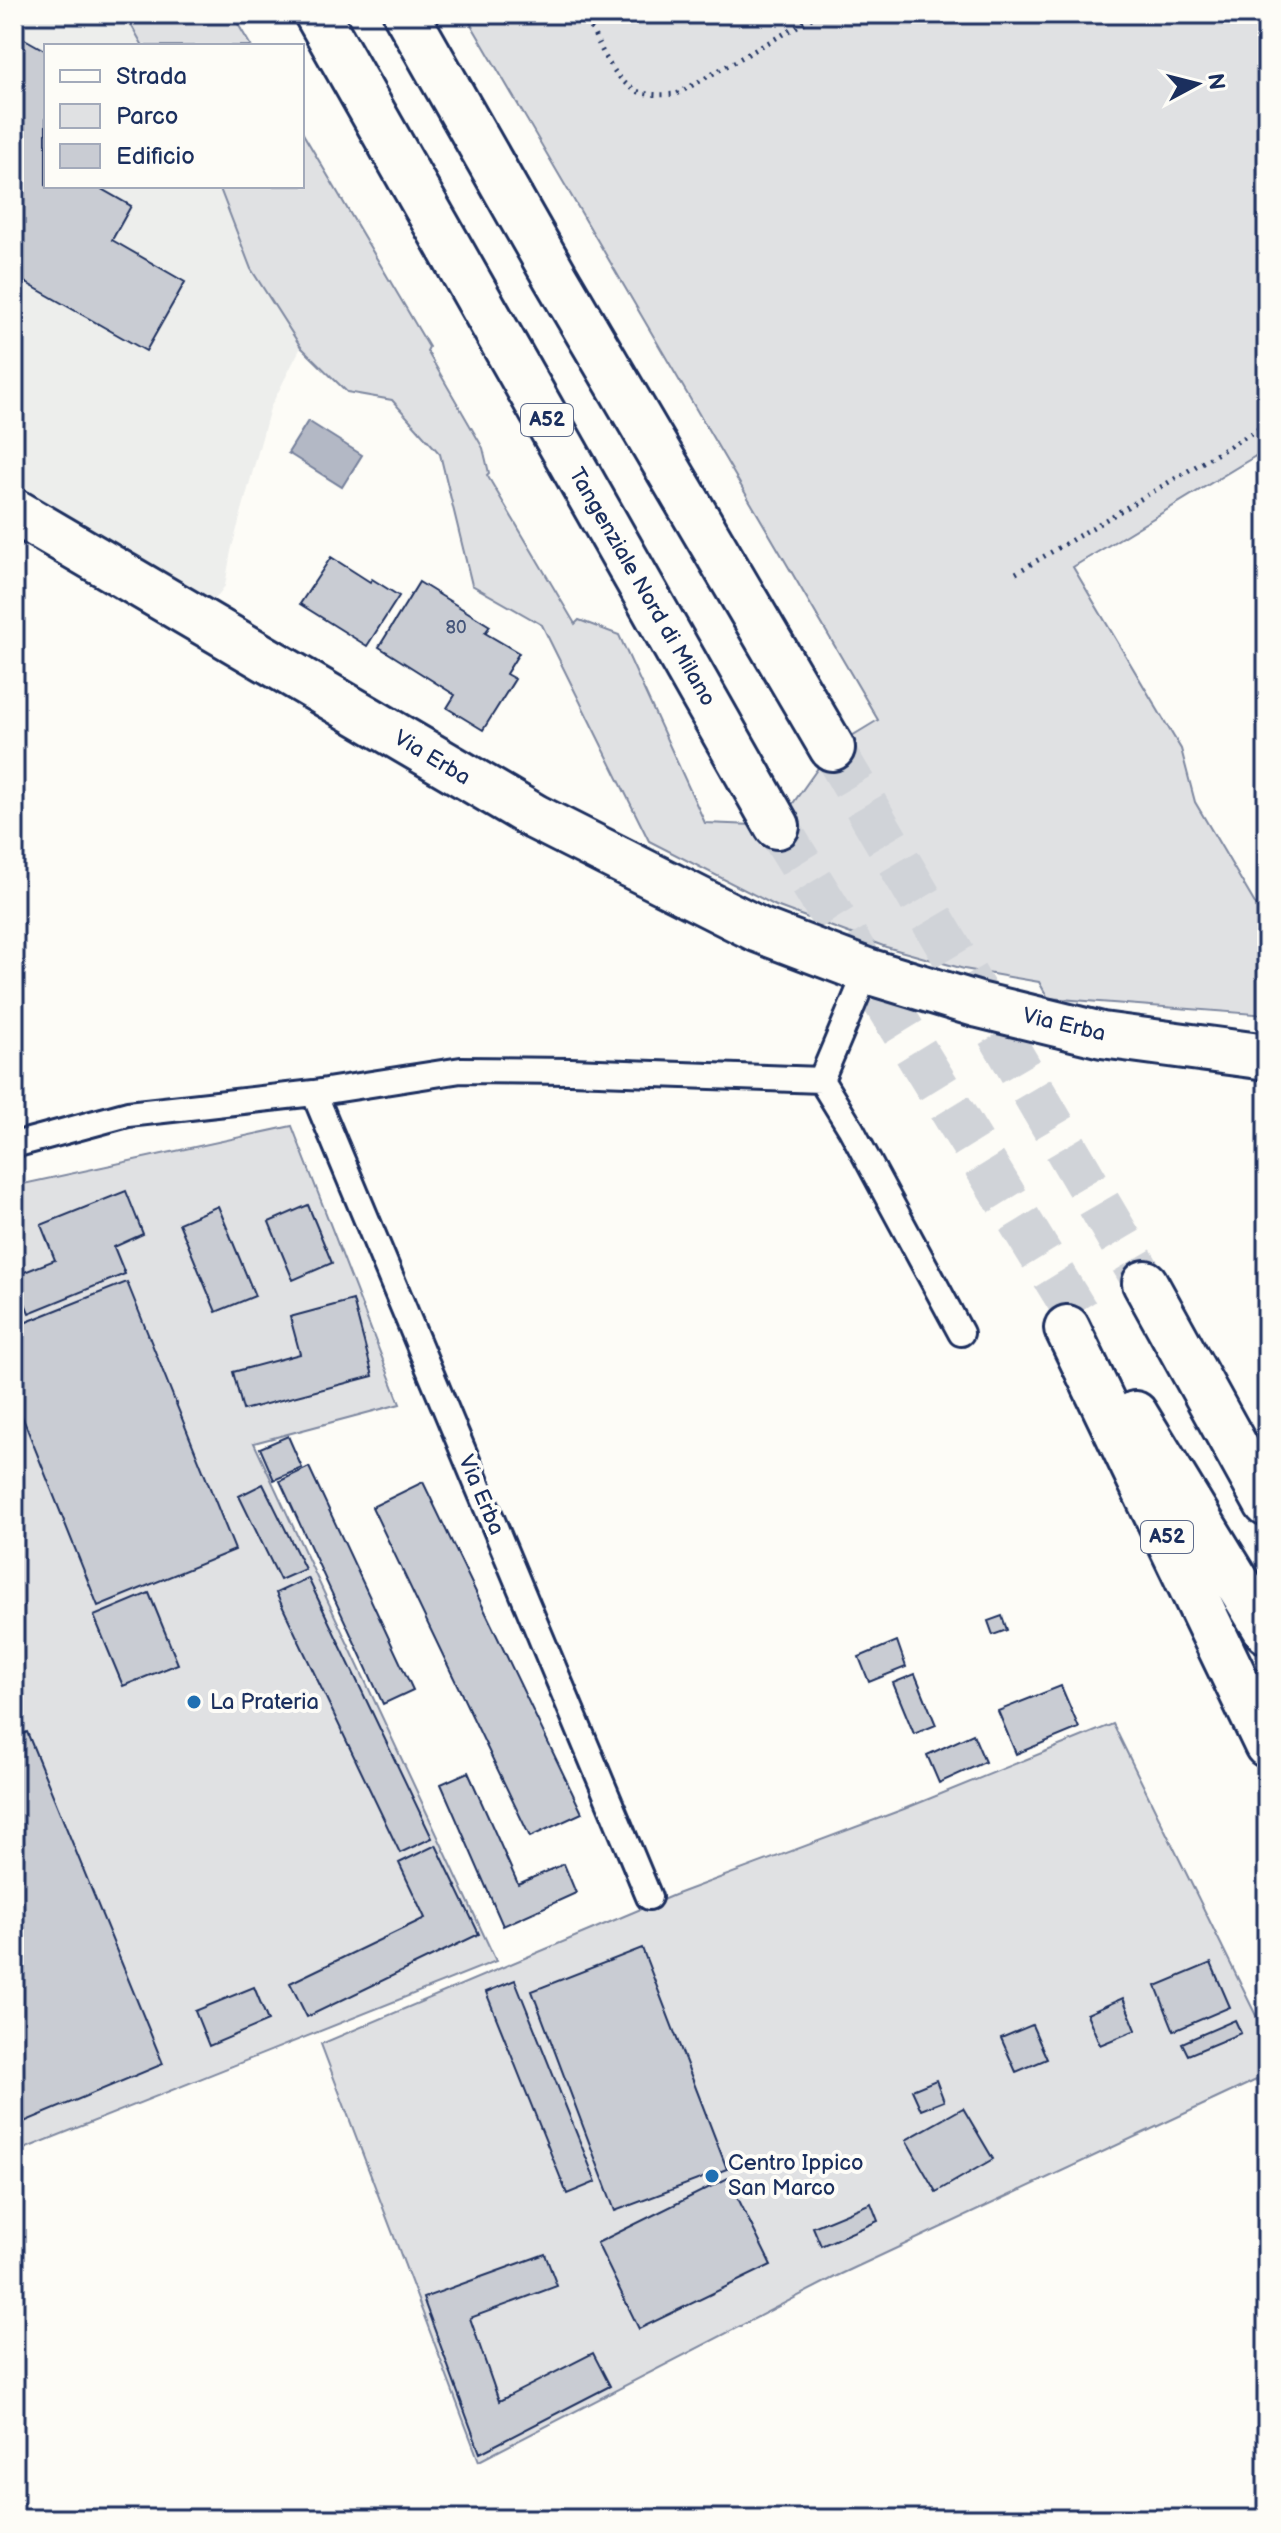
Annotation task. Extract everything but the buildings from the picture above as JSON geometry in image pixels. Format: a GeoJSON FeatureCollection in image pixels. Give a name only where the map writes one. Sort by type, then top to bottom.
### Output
{"type":"FeatureCollection","features":[{"type":"Feature","properties":{"kind":"main road","name":"Tangenziale Nord di Milano"},"geometry":{"type":"LineString","coordinates":[[317,14],[777,826]]}},
{"type":"Feature","properties":{"kind":"main road"},"geometry":{"type":"LineString","coordinates":[[406,14],[548,264],[832,748]]}},
{"type":"Feature","properties":{"kind":"main road","name":"Via Erba"},"geometry":{"type":"LineString","coordinates":[[14,511],[547,824],[759,930],[867,971],[979,1005],[1102,1035],[1267,1057]]}},
{"type":"Feature","properties":{"kind":"main road"},"geometry":{"type":"LineString","coordinates":[[1145,1283],[1267,1504]]}},
{"type":"Feature","properties":{"kind":"main road","name":"A52"},"geometry":{"type":"LineString","coordinates":[[1267,1631],[1073,1324],[1267,1745]]}},
{"type":"Feature","properties":{"kind":"main road"},"geometry":{"type":"LineString","coordinates":[[1192,1364],[1267,1474]]}},
{"type":"Feature","properties":{"kind":"lane"},"geometry":{"type":"LineString","coordinates":[[821,1080],[867,971]]}},
{"type":"Feature","properties":{"kind":"lane"},"geometry":{"type":"LineString","coordinates":[[14,1145],[128,1114],[314,1093],[461,1070],[821,1080]]}},
{"type":"Feature","properties":{"kind":"lane"},"geometry":{"type":"LineString","coordinates":[[821,1080],[851,1129],[961,1333]]}},
{"type":"Feature","properties":{"kind":"lane","name":"Via Erba"},"geometry":{"type":"LineString","coordinates":[[314,1093],[649,1897]]}},
{"type":"Feature","properties":{"kind":"path"},"geometry":{"type":"LineString","coordinates":[[584,14],[618,76],[635,91],[660,95],[677,94],[819,14]]}},
{"type":"Feature","properties":{"kind":"path"},"geometry":{"type":"LineString","coordinates":[[1016,573],[1267,424]]}},
{"type":"Feature","properties":{"kind":"shaded area"},"geometry":{"type":"Polygon","coordinates":[[[14,14],[125,14],[142,44],[44,44],[44,188],[220,188],[251,269],[301,347],[270,408],[231,551],[225,586],[209,607],[14,481],[14,14]]]}},
{"type":"Feature","properties":{"kind":"shaded area"},"geometry":{"type":"Polygon","coordinates":[[[308,421],[362,455],[342,487],[288,453],[308,421]]]}},
{"type":"Feature","properties":{"kind":"green space"},"geometry":{"type":"Polygon","coordinates":[[[125,14],[232,14],[250,44],[142,44],[125,14]]]}},
{"type":"Feature","properties":{"kind":"green space"},"geometry":{"type":"Polygon","coordinates":[[[465,14],[1267,14],[1267,449],[1073,567],[1181,749],[1195,802],[1267,924],[1267,1015],[1048,998],[1039,982],[964,969],[886,947],[776,906],[649,841],[542,625],[472,585],[440,454],[392,400],[347,392],[301,347],[251,269],[220,188],[304,188],[304,135],[429,347],[427,351],[483,448],[487,475],[575,624],[579,620],[619,635],[705,823],[777,826],[832,748],[878,720],[465,14]]]}},
{"type":"Feature","properties":{"kind":"green space","name":"La Prateria"},"geometry":{"type":"Polygon","coordinates":[[[292,1126],[400,1404],[254,1443],[496,1961],[14,2153],[14,1186],[292,1126]]]}},
{"type":"Feature","properties":{"kind":"green space","name":"Centro Ippico San Marco"},"geometry":{"type":"Polygon","coordinates":[[[1113,1724],[1267,2038],[1267,2075],[837,2276],[479,2461],[321,2044],[674,1895],[904,1809],[1113,1724]]]}},
{"type":"Feature","properties":{"kind":"tunnel"},"geometry":{"type":"LineString","coordinates":[[832,748],[1145,1283]]}},
{"type":"Feature","properties":{"kind":"tunnel"},"geometry":{"type":"LineString","coordinates":[[777,826],[1080,1319]]}},
{"type":"Feature","properties":{"kind":"place","name":"La Prateria"},"geometry":{"type":"Point","coordinates":[194,1702]}},
{"type":"Feature","properties":{"kind":"place","name":"Centro Ippico San Marco"},"geometry":{"type":"Point","coordinates":[712,2176]}}]}
